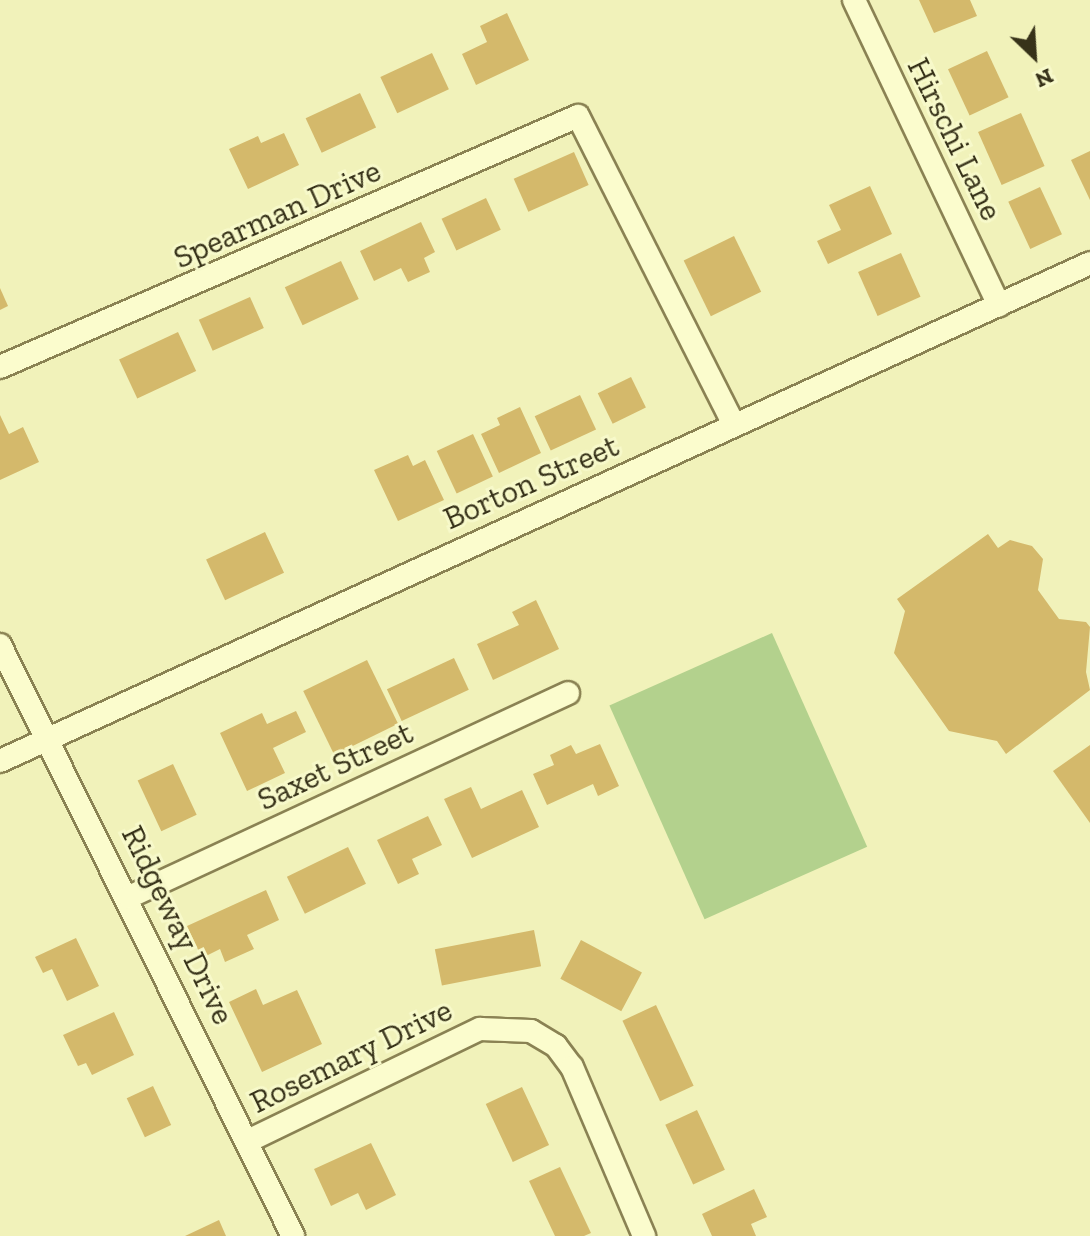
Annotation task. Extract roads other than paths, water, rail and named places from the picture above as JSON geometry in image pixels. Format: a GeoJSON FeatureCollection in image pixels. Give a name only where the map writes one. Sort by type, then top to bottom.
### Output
{"type":"FeatureCollection","features":[{"type":"Feature","properties":{"kind":"street","name":"Hirschi Lane"},"geometry":{"type":"LineString","coordinates":[[854,0],[999,305]]}},
{"type":"Feature","properties":{"kind":"street","name":"Spearman Drive"},"geometry":{"type":"LineString","coordinates":[[0,367],[578,116],[734,425]]}},
{"type":"Feature","properties":{"kind":"street","name":"Borton Street"},"geometry":{"type":"LineString","coordinates":[[0,761],[1090,263]]}},
{"type":"Feature","properties":{"kind":"street","name":"Ridgeway Drive"},"geometry":{"type":"LineString","coordinates":[[0,645],[129,897],[293,1236]]}},
{"type":"Feature","properties":{"kind":"street","name":"Saxet Street"},"geometry":{"type":"LineString","coordinates":[[129,897],[568,693]]}},
{"type":"Feature","properties":{"kind":"street","name":"Rosemary Drive"},"geometry":{"type":"LineString","coordinates":[[248,1141],[480,1029],[531,1031],[556,1046],[572,1067],[644,1236]]}}]}
